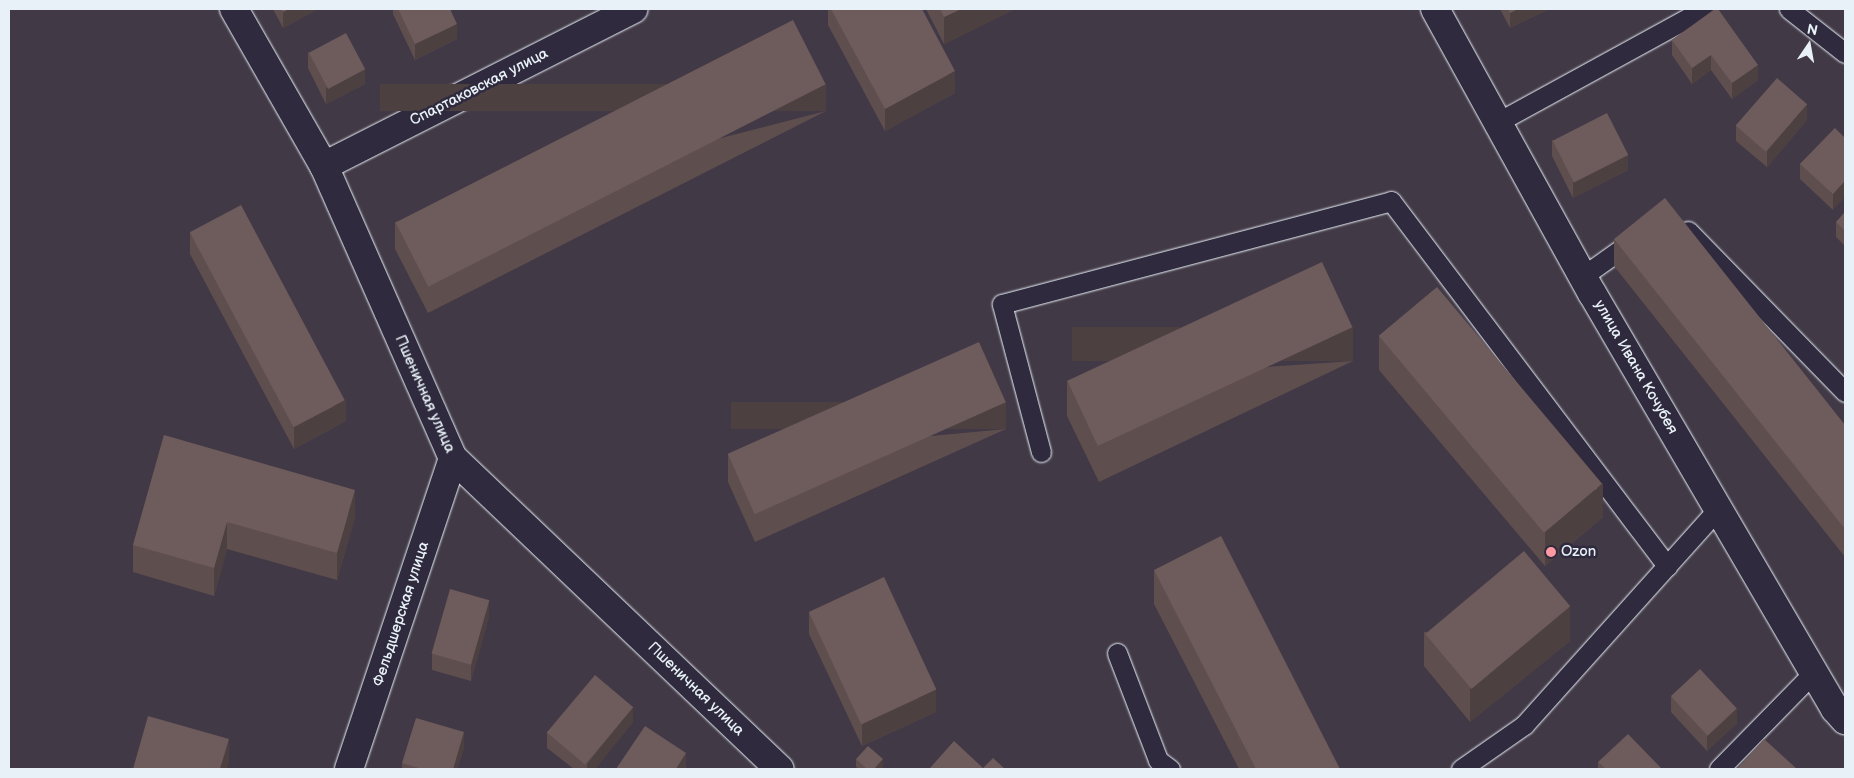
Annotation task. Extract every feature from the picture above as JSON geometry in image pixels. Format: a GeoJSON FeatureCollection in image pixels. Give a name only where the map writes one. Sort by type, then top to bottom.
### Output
{"type":"FeatureCollection","features":[{"type":"Feature","properties":{"kind":"street","name":"Пшеничная улица"},"geometry":{"type":"LineString","coordinates":[[234,9],[324,166],[453,458],[780,769]]}},
{"type":"Feature","properties":{"kind":"street","name":"Спартаковская улица"},"geometry":{"type":"LineString","coordinates":[[324,166],[634,9]]}},
{"type":"Feature","properties":{"kind":"street","name":"улица Ивана Кочубея"},"geometry":{"type":"LineString","coordinates":[[1435,9],[1496,123],[1583,276],[1814,672],[1845,720]]}},
{"type":"Feature","properties":{"kind":"street","name":"Фельдшерская улица"},"geometry":{"type":"LineString","coordinates":[[349,769],[453,458]]}},
{"type":"Feature","properties":{"kind":"lane"},"geometry":{"type":"LineString","coordinates":[[1496,123],[1704,9]]}},
{"type":"Feature","properties":{"kind":"lane"},"geometry":{"type":"LineString","coordinates":[[1789,9],[1845,53]]}},
{"type":"Feature","properties":{"kind":"lane"},"geometry":{"type":"LineString","coordinates":[[1041,452],[1002,304],[1391,201],[1667,566]]}},
{"type":"Feature","properties":{"kind":"lane"},"geometry":{"type":"LineString","coordinates":[[1671,214],[1845,392]]}},
{"type":"Feature","properties":{"kind":"lane"},"geometry":{"type":"LineString","coordinates":[[1583,276],[1647,231]]}},
{"type":"Feature","properties":{"kind":"lane"},"geometry":{"type":"LineString","coordinates":[[1461,769],[1524,725],[1718,509]]}},
{"type":"Feature","properties":{"kind":"lane"},"geometry":{"type":"LineString","coordinates":[[1116,653],[1158,760],[1170,769]]}},
{"type":"Feature","properties":{"kind":"lane"},"geometry":{"type":"LineString","coordinates":[[1719,769],[1814,672]]}},
{"type":"Feature","properties":{"kind":"building"},"geometry":{"type":"Polygon","coordinates":[[[398,9],[450,9],[457,24],[415,44],[398,9]]]}},
{"type":"Feature","properties":{"kind":"building"},"geometry":{"type":"Polygon","coordinates":[[[831,9],[922,9],[955,71],[885,109],[831,9]]]}},
{"type":"Feature","properties":{"kind":"building"},"geometry":{"type":"Polygon","coordinates":[[[940,9],[961,9],[944,17],[940,9]]]}},
{"type":"Feature","properties":{"kind":"building"},"geometry":{"type":"Polygon","coordinates":[[[1508,9],[1518,9],[1510,13],[1508,9]]]}},
{"type":"Feature","properties":{"kind":"building"},"geometry":{"type":"Polygon","coordinates":[[[1715,9],[1718,9],[1758,65],[1732,83],[1711,55],[1692,68],[1672,40],[1715,9]]]}},
{"type":"Feature","properties":{"kind":"building"},"geometry":{"type":"Polygon","coordinates":[[[793,20],[826,84],[428,287],[396,222],[793,20]]]}},
{"type":"Feature","properties":{"kind":"building"},"geometry":{"type":"Polygon","coordinates":[[[346,33],[365,69],[328,89],[309,53],[346,33]]]}},
{"type":"Feature","properties":{"kind":"building"},"geometry":{"type":"Polygon","coordinates":[[[1777,78],[1807,104],[1766,152],[1736,126],[1777,78]]]}},
{"type":"Feature","properties":{"kind":"building"},"geometry":{"type":"Polygon","coordinates":[[[1607,113],[1628,155],[1574,183],[1553,141],[1607,113]]]}},
{"type":"Feature","properties":{"kind":"building"},"geometry":{"type":"Polygon","coordinates":[[[1835,128],[1845,138],[1845,181],[1833,194],[1800,164],[1835,128]]]}},
{"type":"Feature","properties":{"kind":"building"},"geometry":{"type":"Polygon","coordinates":[[[1665,198],[1845,425],[1845,529],[1614,239],[1665,198]]]}},
{"type":"Feature","properties":{"kind":"building"},"geometry":{"type":"Polygon","coordinates":[[[241,205],[345,400],[294,427],[190,232],[241,205]]]}},
{"type":"Feature","properties":{"kind":"building"},"geometry":{"type":"Polygon","coordinates":[[[1845,212],[1845,231],[1836,222],[1845,212]]]}},
{"type":"Feature","properties":{"kind":"building"},"geometry":{"type":"Polygon","coordinates":[[[1322,262],[1352,327],[1098,446],[1067,381],[1322,262]]]}},
{"type":"Feature","properties":{"kind":"building"},"geometry":{"type":"Polygon","coordinates":[[[1437,287],[1602,484],[1544,533],[1379,336],[1437,287]]]}},
{"type":"Feature","properties":{"kind":"building"},"geometry":{"type":"Polygon","coordinates":[[[979,342],[1006,402],[755,514],[728,454],[979,342]]]}},
{"type":"Feature","properties":{"kind":"building"},"geometry":{"type":"Polygon","coordinates":[[[164,435],[355,490],[337,553],[227,522],[214,568],[133,545],[164,435]]]}},
{"type":"Feature","properties":{"kind":"building"},"geometry":{"type":"Polygon","coordinates":[[[1221,536],[1340,769],[1256,769],[1154,570],[1221,536]]]}},
{"type":"Feature","properties":{"kind":"building"},"geometry":{"type":"Polygon","coordinates":[[[1524,551],[1570,606],[1471,689],[1425,634],[1524,551]]]}},
{"type":"Feature","properties":{"kind":"building"},"geometry":{"type":"Polygon","coordinates":[[[884,577],[936,689],[861,724],[809,612],[884,577]]]}},
{"type":"Feature","properties":{"kind":"building"},"geometry":{"type":"Polygon","coordinates":[[[450,589],[489,600],[471,665],[432,653],[450,589]]]}},
{"type":"Feature","properties":{"kind":"building"},"geometry":{"type":"Polygon","coordinates":[[[1700,669],[1737,708],[1708,736],[1671,696],[1700,669]]]}},
{"type":"Feature","properties":{"kind":"building"},"geometry":{"type":"Polygon","coordinates":[[[595,675],[633,707],[585,765],[547,732],[595,675]]]}},
{"type":"Feature","properties":{"kind":"building"},"geometry":{"type":"Polygon","coordinates":[[[148,716],[229,739],[220,769],[133,769],[148,716]]]}},
{"type":"Feature","properties":{"kind":"building"},"geometry":{"type":"Polygon","coordinates":[[[416,718],[464,732],[453,769],[422,769],[402,763],[416,718]]]}},
{"type":"Feature","properties":{"kind":"building"},"geometry":{"type":"Polygon","coordinates":[[[645,726],[686,753],[676,769],[616,769],[645,726]]]}},
{"type":"Feature","properties":{"kind":"building"},"geometry":{"type":"Polygon","coordinates":[[[1628,734],[1662,769],[1606,769],[1598,762],[1628,734]]]}},
{"type":"Feature","properties":{"kind":"building"},"geometry":{"type":"Polygon","coordinates":[[[1764,739],[1797,769],[1737,769],[1764,739]]]}},
{"type":"Feature","properties":{"kind":"building"},"geometry":{"type":"Polygon","coordinates":[[[954,741],[983,768],[993,758],[1005,769],[931,769],[954,741]]]}},
{"type":"Feature","properties":{"kind":"building"},"geometry":{"type":"Polygon","coordinates":[[[868,746],[883,759],[874,769],[867,769],[856,759],[868,746]]]}},
{"type":"Feature","properties":{"kind":"place","name":"Ozon"},"geometry":{"type":"Point","coordinates":[1551,552]}}]}
